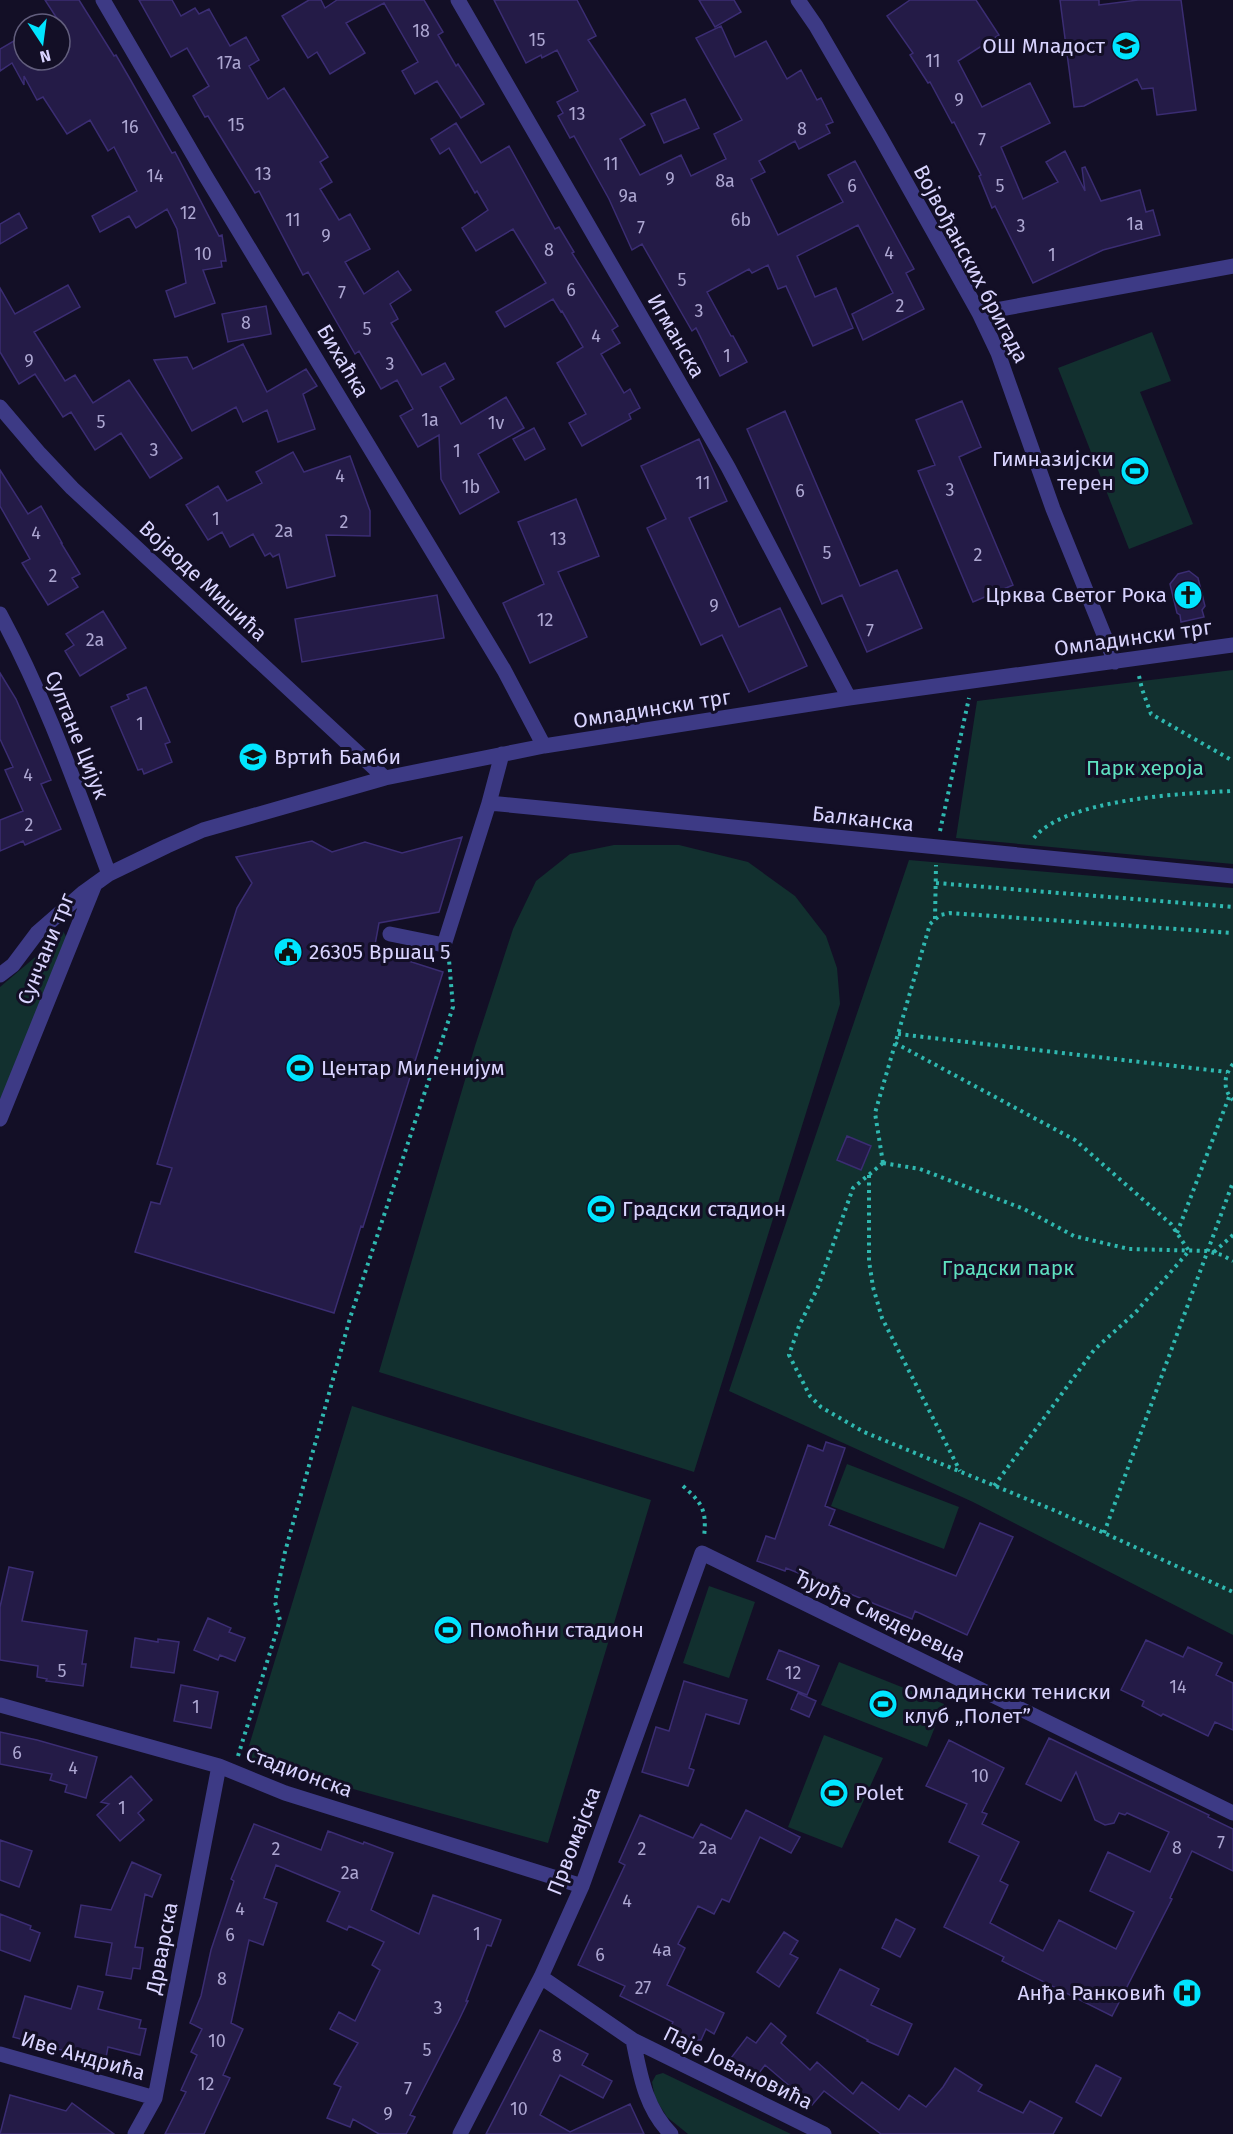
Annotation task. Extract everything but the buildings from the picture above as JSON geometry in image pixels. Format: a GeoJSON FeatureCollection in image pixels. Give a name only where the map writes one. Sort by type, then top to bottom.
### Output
{"type":"FeatureCollection","features":[{"type":"Feature","properties":{"kind":"street","name":"Бихаћка"},"geometry":{"type":"LineString","coordinates":[[104,0],[205,175],[504,670],[544,746]]}},
{"type":"Feature","properties":{"kind":"street","name":"Игманска"},"geometry":{"type":"LineString","coordinates":[[458,0],[728,467],[849,698]]}},
{"type":"Feature","properties":{"kind":"street","name":"Војвођанских бригада"},"geometry":{"type":"LineString","coordinates":[[798,0],[816,26],[979,313],[1004,365],[1053,509],[1115,662]]}},
{"type":"Feature","properties":{"kind":"street"},"geometry":{"type":"LineString","coordinates":[[979,313],[1233,266]]}},
{"type":"Feature","properties":{"kind":"street","name":"Војводе Мишића"},"geometry":{"type":"LineString","coordinates":[[0,407],[72,488],[385,778]]}},
{"type":"Feature","properties":{"kind":"street","name":"Султане Цијук"},"geometry":{"type":"LineString","coordinates":[[0,614],[37,687],[109,874]]}},
{"type":"Feature","properties":{"kind":"street","name":"Омладински трг"},"geometry":{"type":"LineString","coordinates":[[95,884],[109,874],[203,830],[385,778],[544,746],[849,698],[1233,645]]}},
{"type":"Feature","properties":{"kind":"street"},"geometry":{"type":"LineString","coordinates":[[390,934],[444,945],[502,754]]}},
{"type":"Feature","properties":{"kind":"street","name":"Балканска"},"geometry":{"type":"LineString","coordinates":[[489,803],[1233,876]]}},
{"type":"Feature","properties":{"kind":"street","name":"Сунчани трг"},"geometry":{"type":"LineString","coordinates":[[0,975],[13,965],[37,933],[95,884]]}},
{"type":"Feature","properties":{"kind":"street","name":"Сунчани трг"},"geometry":{"type":"LineString","coordinates":[[0,1119],[95,884]]}},
{"type":"Feature","properties":{"kind":"street","name":"Ђурђа Смедеревца"},"geometry":{"type":"LineString","coordinates":[[702,1552],[1233,1813]]}},
{"type":"Feature","properties":{"kind":"street","name":"Првомајска"},"geometry":{"type":"LineString","coordinates":[[460,2134],[541,1977],[582,1886],[702,1552]]}},
{"type":"Feature","properties":{"kind":"street","name":"Стадионска"},"geometry":{"type":"LineString","coordinates":[[0,1705],[226,1768],[285,1793],[582,1886]]}},
{"type":"Feature","properties":{"kind":"street","name":"Дрварска"},"geometry":{"type":"LineString","coordinates":[[135,2134],[155,2098],[226,1768]]}},
{"type":"Feature","properties":{"kind":"street","name":"Паје Јовановића"},"geometry":{"type":"LineString","coordinates":[[541,1977],[633,2040],[824,2134]]}},
{"type":"Feature","properties":{"kind":"street","name":"Паје Јовановића"},"geometry":{"type":"LineString","coordinates":[[633,2040],[646,2097],[671,2134]]}},
{"type":"Feature","properties":{"kind":"street","name":"Иве Андрића"},"geometry":{"type":"LineString","coordinates":[[0,2054],[155,2098]]}},
{"type":"Feature","properties":{"kind":"path"},"geometry":{"type":"LineString","coordinates":[[1136,659],[1142,689],[1151,714],[1233,761]]}},
{"type":"Feature","properties":{"kind":"path"},"geometry":{"type":"LineString","coordinates":[[935,920],[936,848],[972,682]]}},
{"type":"Feature","properties":{"kind":"path"},"geometry":{"type":"LineString","coordinates":[[1020,856],[1041,829],[1088,809],[1145,799],[1233,791]]}},
{"type":"Feature","properties":{"kind":"path"},"geometry":{"type":"LineString","coordinates":[[936,883],[1233,908]]}},
{"type":"Feature","properties":{"kind":"path"},"geometry":{"type":"LineString","coordinates":[[882,1163],[875,1113],[930,924],[940,915],[950,913],[1233,933]]}},
{"type":"Feature","properties":{"kind":"path"},"geometry":{"type":"LineString","coordinates":[[226,1768],[280,1620],[275,1602],[285,1552],[350,1318],[453,1007],[450,965],[444,945]]}},
{"type":"Feature","properties":{"kind":"path"},"geometry":{"type":"LineString","coordinates":[[898,1034],[1227,1072]]}},
{"type":"Feature","properties":{"kind":"path"},"geometry":{"type":"LineString","coordinates":[[895,1043],[1075,1140],[1171,1224],[1189,1251]]}},
{"type":"Feature","properties":{"kind":"path"},"geometry":{"type":"LineString","coordinates":[[1177,1233],[1231,1098],[1226,1089],[1227,1072],[1233,1064]]}},
{"type":"Feature","properties":{"kind":"path"},"geometry":{"type":"LineString","coordinates":[[1233,1261],[1208,1251],[1129,1249],[1074,1236],[1023,1209],[920,1169],[882,1163],[853,1188],[818,1287],[799,1326],[789,1355],[810,1396],[821,1407],[864,1432],[1104,1533],[1233,1591]]}},
{"type":"Feature","properties":{"kind":"path"},"geometry":{"type":"LineString","coordinates":[[869,1174],[869,1262],[873,1287],[882,1317],[961,1472]]}},
{"type":"Feature","properties":{"kind":"path"},"geometry":{"type":"LineString","coordinates":[[1104,1533],[1233,1182]]}},
{"type":"Feature","properties":{"kind":"path"},"geometry":{"type":"LineString","coordinates":[[1214,1252],[1233,1235]]}},
{"type":"Feature","properties":{"kind":"path"},"geometry":{"type":"LineString","coordinates":[[994,1486],[1094,1350],[1135,1314],[1189,1251]]}},
{"type":"Feature","properties":{"kind":"path"},"geometry":{"type":"LineString","coordinates":[[683,1486],[700,1502],[705,1526],[702,1552]]}},
{"type":"Feature","properties":{"kind":"green space","name":"Гимназијски терен"},"geometry":{"type":"Polygon","coordinates":[[[1152,332],[1171,381],[1140,392],[1193,524],[1129,549],[1058,368],[1152,332]]]}},
{"type":"Feature","properties":{"kind":"green space","name":"Парк хероја"},"geometry":{"type":"Polygon","coordinates":[[[1233,670],[1233,864],[956,838],[977,701],[1233,670]]]}},
{"type":"Feature","properties":{"kind":"green space","name":"Градски стадион"},"geometry":{"type":"Polygon","coordinates":[[[614,845],[679,845],[748,862],[795,896],[826,936],[837,968],[840,1004],[694,1472],[379,1372],[475,1046],[513,929],[536,881],[570,854],[614,845]]]}},
{"type":"Feature","properties":{"kind":"green space","name":"Градски парк"},"geometry":{"type":"Polygon","coordinates":[[[909,860],[1233,888],[1233,1635],[973,1502],[729,1391],[909,860]]]}},
{"type":"Feature","properties":{"kind":"green space"},"geometry":{"type":"Polygon","coordinates":[[[63,931],[69,942],[0,1100],[0,987],[63,931]]]}},
{"type":"Feature","properties":{"kind":"green space","name":"Помоћни стадион"},"geometry":{"type":"Polygon","coordinates":[[[352,1406],[651,1500],[548,1843],[245,1759],[352,1406]]]}},
{"type":"Feature","properties":{"kind":"green space"},"geometry":{"type":"Polygon","coordinates":[[[847,1464],[959,1507],[944,1549],[831,1506],[847,1464]]]}},
{"type":"Feature","properties":{"kind":"green space"},"geometry":{"type":"Polygon","coordinates":[[[709,1586],[755,1602],[729,1678],[683,1663],[709,1586]]]}},
{"type":"Feature","properties":{"kind":"green space","name":"Омладински тениски клуб „Полет”"},"geometry":{"type":"Polygon","coordinates":[[[839,1662],[944,1704],[927,1747],[821,1705],[839,1662]]]}},
{"type":"Feature","properties":{"kind":"green space","name":"Polet"},"geometry":{"type":"Polygon","coordinates":[[[824,1735],[883,1758],[842,1848],[788,1827],[824,1735]]]}},
{"type":"Feature","properties":{"kind":"green space"},"geometry":{"type":"Polygon","coordinates":[[[663,2073],[791,2134],[688,2134],[667,2117],[655,2098],[652,2082],[656,2075],[663,2073]]]}},
{"type":"Feature","properties":{"kind":"place","name":"ОШ Младост"},"geometry":{"type":"Point","coordinates":[1126,46]}},
{"type":"Feature","properties":{"kind":"place","name":"Гимназијски терен"},"geometry":{"type":"Point","coordinates":[1135,471]}},
{"type":"Feature","properties":{"kind":"place","name":"Црква Светог Рока"},"geometry":{"type":"Point","coordinates":[1188,595]}},
{"type":"Feature","properties":{"kind":"place","name":"Вртић Бамби"},"geometry":{"type":"Point","coordinates":[253,757]}},
{"type":"Feature","properties":{"kind":"place","name":"26305 Вршац 5"},"geometry":{"type":"Point","coordinates":[288,952]}},
{"type":"Feature","properties":{"kind":"place","name":"Центар Миленијум"},"geometry":{"type":"Point","coordinates":[300,1068]}},
{"type":"Feature","properties":{"kind":"place","name":"Градски стадион"},"geometry":{"type":"Point","coordinates":[601,1209]}},
{"type":"Feature","properties":{"kind":"place","name":"Помоћни стадион"},"geometry":{"type":"Point","coordinates":[448,1630]}},
{"type":"Feature","properties":{"kind":"place","name":"Омладински тениски клуб „Полет”"},"geometry":{"type":"Point","coordinates":[883,1704]}},
{"type":"Feature","properties":{"kind":"place","name":"Polet"},"geometry":{"type":"Point","coordinates":[834,1793]}},
{"type":"Feature","properties":{"kind":"place","name":"Анђа Ранковић"},"geometry":{"type":"Point","coordinates":[1187,1993]}}]}
